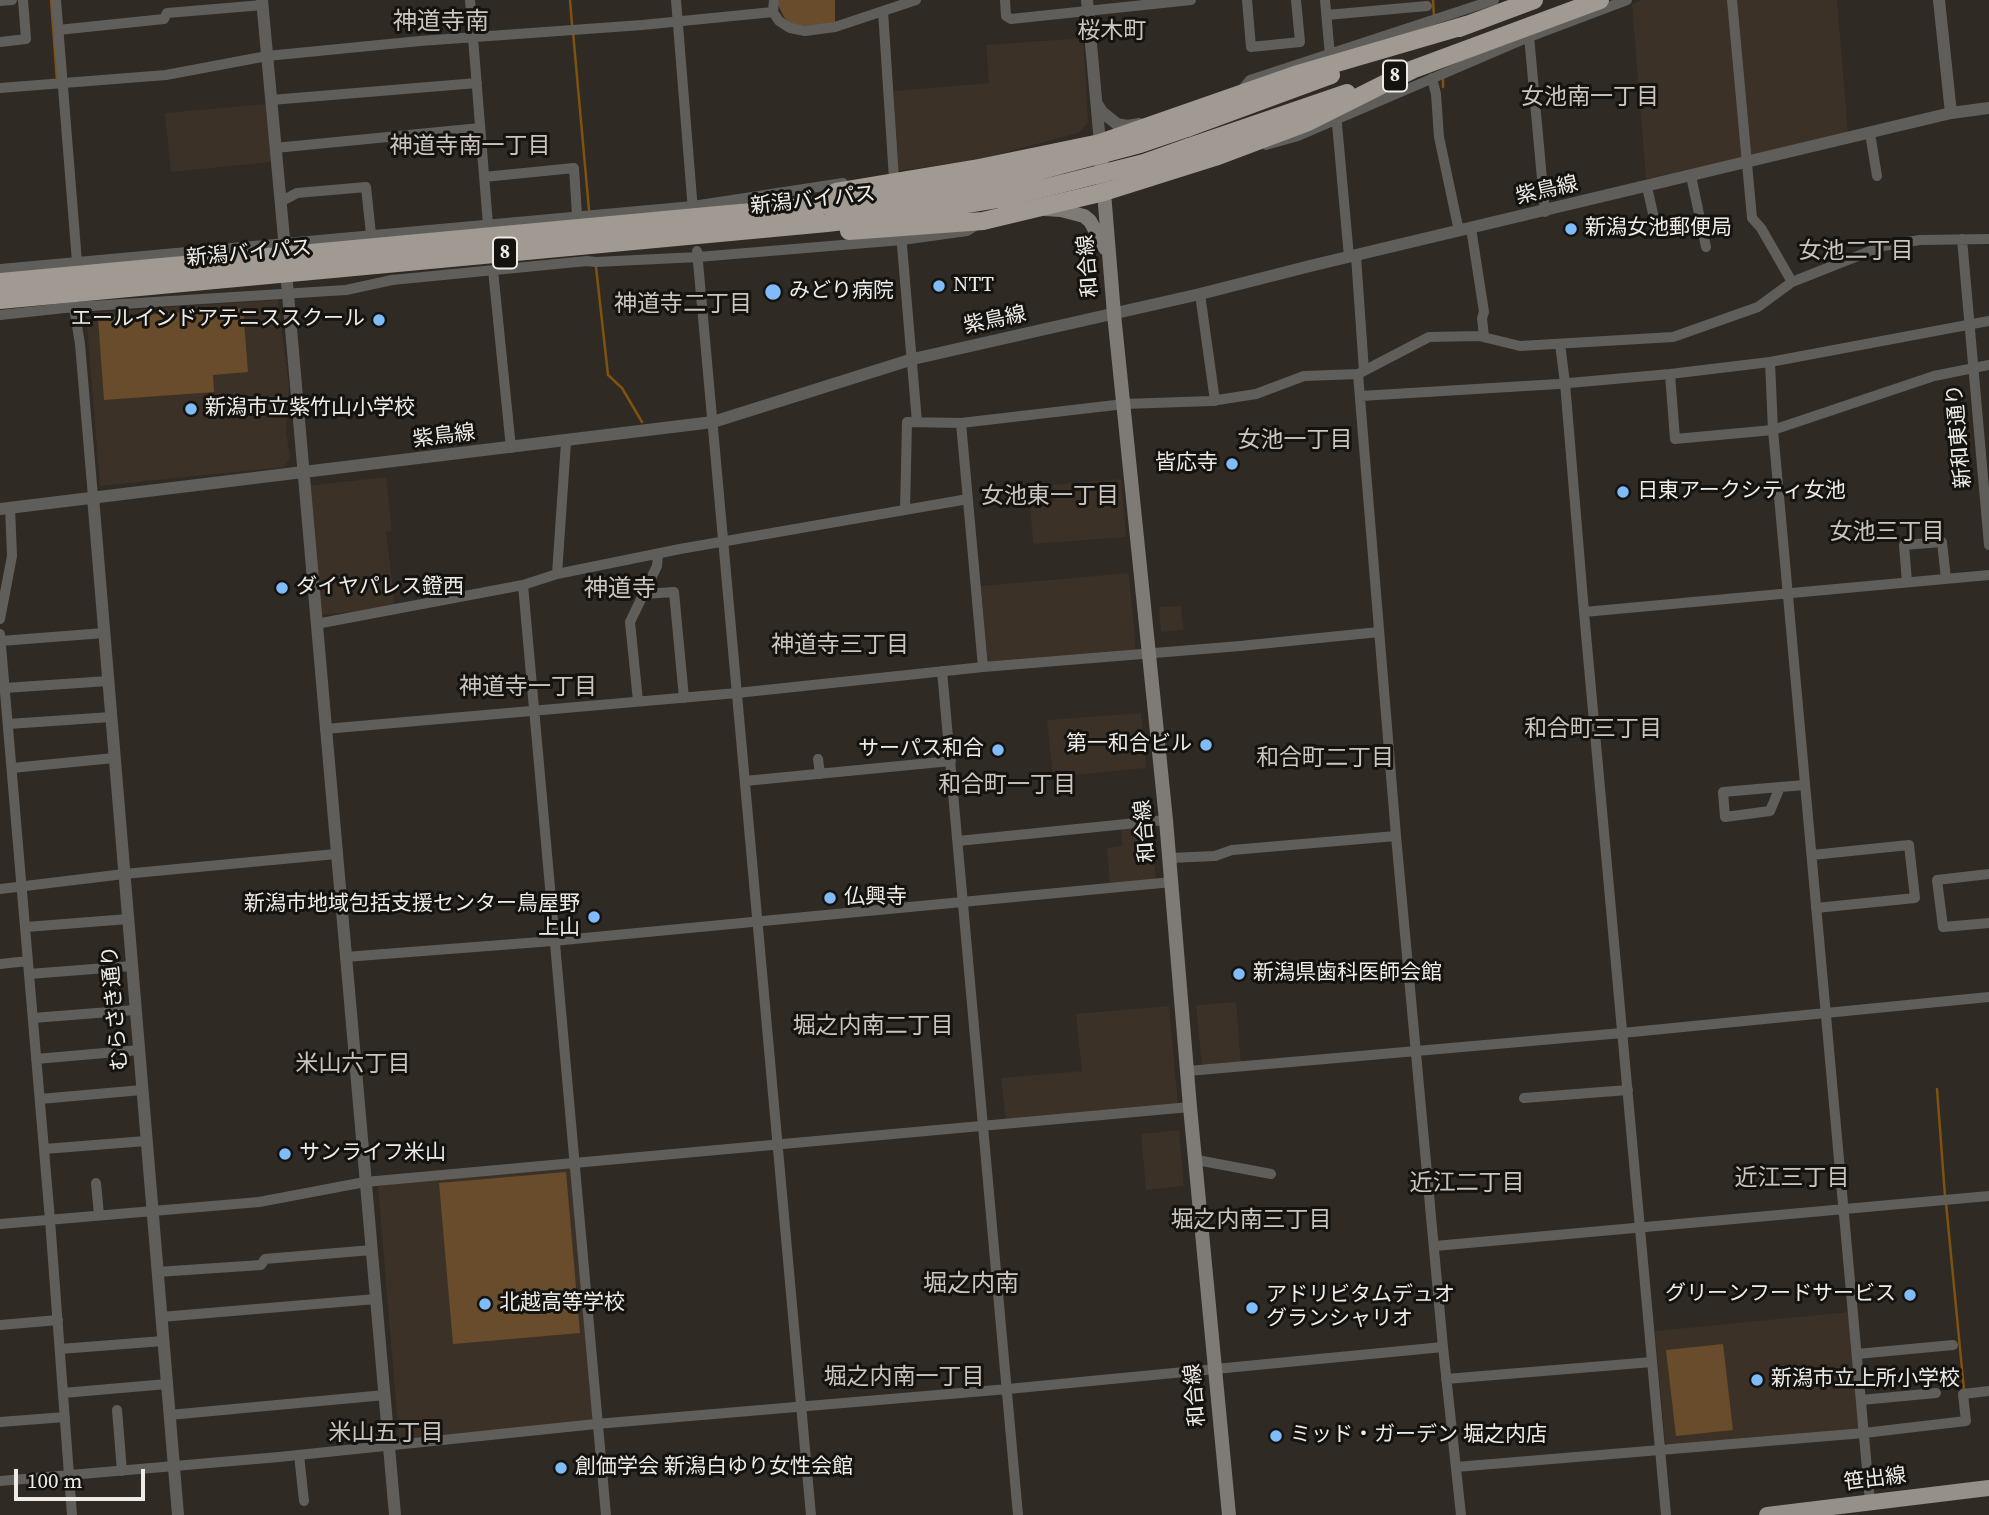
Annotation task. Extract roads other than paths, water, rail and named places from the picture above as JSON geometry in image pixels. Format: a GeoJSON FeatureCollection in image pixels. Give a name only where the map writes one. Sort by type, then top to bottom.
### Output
{"type":"FeatureCollection","features":[{"type":"Feature","properties":{"kind":"highway","name":"新潟バイパス"},"geometry":{"type":"LineString","coordinates":[[0,282],[729,214],[917,194],[1007,179],[1140,144],[1534,0]]}},
{"type":"Feature","properties":{"kind":"highway","name":"新潟バイパス"},"geometry":{"type":"LineString","coordinates":[[0,300],[1013,205],[1144,163],[1191,156],[1600,0]]}},
{"type":"Feature","properties":{"kind":"highway"},"geometry":{"type":"LineString","coordinates":[[729,214],[1100,143],[1240,93],[1470,24]]}},
{"type":"Feature","properties":{"kind":"highway"},"geometry":{"type":"LineString","coordinates":[[1100,143],[1106,162],[1112,169],[1145,172],[1191,156],[1246,146],[1308,122],[1412,70]]}},
{"type":"Feature","properties":{"kind":"highway"},"geometry":{"type":"LineString","coordinates":[[644,240],[894,229],[983,221],[1013,205],[1104,192],[1191,156]]}},
{"type":"Feature","properties":{"kind":"highway"},"geometry":{"type":"LineString","coordinates":[[1027,158],[1058,161],[1078,169],[1096,180],[1104,192]]}},
{"type":"Feature","properties":{"kind":"main road","name":"和合線"},"geometry":{"type":"LineString","coordinates":[[1100,143],[1114,314],[1170,858],[1190,1107],[1229,1515]]}},
{"type":"Feature","properties":{"kind":"main road"},"geometry":{"type":"LineString","coordinates":[[1013,205],[1084,216],[1109,255]]}},
{"type":"Feature","properties":{"kind":"main road","name":"笹出線"},"geometry":{"type":"LineString","coordinates":[[1767,1515],[1819,1512],[1870,1502],[1989,1488]]}},
{"type":"Feature","properties":{"kind":"street"},"geometry":{"type":"LineString","coordinates":[[0,1],[12,0]]}},
{"type":"Feature","properties":{"kind":"street"},"geometry":{"type":"LineString","coordinates":[[0,42],[26,39],[23,0]]}},
{"type":"Feature","properties":{"kind":"street"},"geometry":{"type":"LineString","coordinates":[[56,0],[77,262]]}},
{"type":"Feature","properties":{"kind":"street"},"geometry":{"type":"LineString","coordinates":[[470,0],[488,225]]}},
{"type":"Feature","properties":{"kind":"street"},"geometry":{"type":"LineString","coordinates":[[676,0],[693,208]]}},
{"type":"Feature","properties":{"kind":"street"},"geometry":{"type":"LineString","coordinates":[[0,88],[166,75],[267,56],[678,20],[773,6],[784,26],[805,31],[835,27],[916,0]]}},
{"type":"Feature","properties":{"kind":"street"},"geometry":{"type":"LineString","coordinates":[[1005,0],[1006,16],[1011,19],[1087,6],[1191,0]]}},
{"type":"Feature","properties":{"kind":"street"},"geometry":{"type":"LineString","coordinates":[[1247,0],[1251,47],[1300,42],[1296,0]]}},
{"type":"Feature","properties":{"kind":"street"},"geometry":{"type":"LineString","coordinates":[[1325,0],[1330,55]]}},
{"type":"Feature","properties":{"kind":"street"},"geometry":{"type":"LineString","coordinates":[[1240,93],[1251,80],[1494,0]]}},
{"type":"Feature","properties":{"kind":"street"},"geometry":{"type":"LineString","coordinates":[[1246,146],[1272,145],[1298,136],[1336,116],[1627,0]]}},
{"type":"Feature","properties":{"kind":"street"},"geometry":{"type":"LineString","coordinates":[[1732,0],[1752,218],[1761,228],[1792,282]]}},
{"type":"Feature","properties":{"kind":"street"},"geometry":{"type":"LineString","coordinates":[[1938,0],[1951,113]]}},
{"type":"Feature","properties":{"kind":"street"},"geometry":{"type":"LineString","coordinates":[[58,30],[164,19],[167,13],[263,3],[284,246]]}},
{"type":"Feature","properties":{"kind":"street"},"geometry":{"type":"LineString","coordinates":[[1326,15],[1427,3],[1429,22]]}},
{"type":"Feature","properties":{"kind":"street"},"geometry":{"type":"LineString","coordinates":[[1087,6],[1100,143]]}},
{"type":"Feature","properties":{"kind":"street"},"geometry":{"type":"LineString","coordinates":[[883,11],[894,177]]}},
{"type":"Feature","properties":{"kind":"street"},"geometry":{"type":"LineString","coordinates":[[1529,37],[1545,212]]}},
{"type":"Feature","properties":{"kind":"street"},"geometry":{"type":"LineString","coordinates":[[1432,78],[1439,136],[1484,312],[1484,337]]}},
{"type":"Feature","properties":{"kind":"street"},"geometry":{"type":"LineString","coordinates":[[271,100],[477,83]]}},
{"type":"Feature","properties":{"kind":"street"},"geometry":{"type":"LineString","coordinates":[[1096,100],[1102,112],[1117,124],[1151,124]]}},
{"type":"Feature","properties":{"kind":"street","name":"紫鳥線"},"geometry":{"type":"LineString","coordinates":[[5,508],[566,442],[713,422],[913,359],[1200,294],[1951,113],[1989,108]]}},
{"type":"Feature","properties":{"kind":"street"},"geometry":{"type":"LineString","coordinates":[[1336,116],[1352,256],[1396,835],[1461,1515]]}},
{"type":"Feature","properties":{"kind":"street"},"geometry":{"type":"LineString","coordinates":[[275,148],[480,128]]}},
{"type":"Feature","properties":{"kind":"street"},"geometry":{"type":"LineString","coordinates":[[1870,133],[1877,176]]}},
{"type":"Feature","properties":{"kind":"street"},"geometry":{"type":"LineString","coordinates":[[0,270],[284,246],[370,234],[577,215],[693,208],[894,177],[961,163],[974,169]]}},
{"type":"Feature","properties":{"kind":"street"},"geometry":{"type":"LineString","coordinates":[[484,177],[574,168],[577,215]]}},
{"type":"Feature","properties":{"kind":"street"},"geometry":{"type":"LineString","coordinates":[[1691,176],[1706,247]]}},
{"type":"Feature","properties":{"kind":"street"},"geometry":{"type":"LineString","coordinates":[[280,202],[297,193],[366,187],[370,234]]}},
{"type":"Feature","properties":{"kind":"street"},"geometry":{"type":"LineString","coordinates":[[1647,187],[1654,218]]}},
{"type":"Feature","properties":{"kind":"street"},"geometry":{"type":"LineString","coordinates":[[0,315],[288,288],[346,290],[392,279],[967,231],[983,221]]}},
{"type":"Feature","properties":{"kind":"street"},"geometry":{"type":"LineString","coordinates":[[901,237],[917,422]]}},
{"type":"Feature","properties":{"kind":"street","name":"新和東通り"},"geometry":{"type":"LineString","coordinates":[[1962,239],[1989,545]]}},
{"type":"Feature","properties":{"kind":"street"},"geometry":{"type":"LineString","coordinates":[[905,510],[907,422],[961,423],[1124,404],[1214,401],[1256,394],[1304,376],[1361,372],[1429,337],[1484,337],[1520,346],[1673,337],[1758,307],[1792,282],[1883,246],[1920,240],[1989,239]]}},
{"type":"Feature","properties":{"kind":"street"},"geometry":{"type":"LineString","coordinates":[[697,254],[811,1515]]}},
{"type":"Feature","properties":{"kind":"street"},"geometry":{"type":"LineString","coordinates":[[493,270],[511,448]]}},
{"type":"Feature","properties":{"kind":"street"},"geometry":{"type":"LineString","coordinates":[[288,288],[302,472],[396,1515]]}},
{"type":"Feature","properties":{"kind":"street"},"geometry":{"type":"LineString","coordinates":[[1200,294],[1214,401]]}},
{"type":"Feature","properties":{"kind":"street"},"geometry":{"type":"LineString","coordinates":[[74,307],[80,344],[93,497]]}},
{"type":"Feature","properties":{"kind":"street"},"geometry":{"type":"LineString","coordinates":[[1361,396],[1670,374],[1770,362],[1989,321]]}},
{"type":"Feature","properties":{"kind":"street"},"geometry":{"type":"LineString","coordinates":[[1560,344],[1666,1515]]}},
{"type":"Feature","properties":{"kind":"street"},"geometry":{"type":"LineString","coordinates":[[1770,362],[1773,430],[1870,1502]]}},
{"type":"Feature","properties":{"kind":"street"},"geometry":{"type":"LineString","coordinates":[[1670,374],[1675,439],[1773,430],[1934,376],[1989,365]]}},
{"type":"Feature","properties":{"kind":"street"},"geometry":{"type":"LineString","coordinates":[[1977,397],[1989,396]]}},
{"type":"Feature","properties":{"kind":"street"},"geometry":{"type":"LineString","coordinates":[[961,423],[983,667]]}},
{"type":"Feature","properties":{"kind":"street"},"geometry":{"type":"LineString","coordinates":[[557,574],[566,442]]}},
{"type":"Feature","properties":{"kind":"street","name":"むらさき通り"},"geometry":{"type":"LineString","coordinates":[[93,497],[177,1515]]}},
{"type":"Feature","properties":{"kind":"street"},"geometry":{"type":"LineString","coordinates":[[316,624],[523,585],[557,574],[724,541],[968,499]]}},
{"type":"Feature","properties":{"kind":"street"},"geometry":{"type":"LineString","coordinates":[[0,619],[12,556],[5,508]]}},
{"type":"Feature","properties":{"kind":"street"},"geometry":{"type":"LineString","coordinates":[[1907,582],[1904,545],[1942,542],[1946,579]]}},
{"type":"Feature","properties":{"kind":"street"},"geometry":{"type":"LineString","coordinates":[[638,701],[630,622],[657,566],[658,554]]}},
{"type":"Feature","properties":{"kind":"street"},"geometry":{"type":"LineString","coordinates":[[1584,612],[1989,575]]}},
{"type":"Feature","properties":{"kind":"street"},"geometry":{"type":"LineString","coordinates":[[523,585],[606,1515]]}},
{"type":"Feature","properties":{"kind":"street"},"geometry":{"type":"LineString","coordinates":[[644,594],[674,592],[684,698]]}},
{"type":"Feature","properties":{"kind":"street"},"geometry":{"type":"LineString","coordinates":[[325,729],[1379,632]]}},
{"type":"Feature","properties":{"kind":"street"},"geometry":{"type":"LineString","coordinates":[[1,641],[104,633]]}},
{"type":"Feature","properties":{"kind":"street"},"geometry":{"type":"LineString","coordinates":[[0,634],[23,886],[72,1515]]}},
{"type":"Feature","properties":{"kind":"street"},"geometry":{"type":"LineString","coordinates":[[943,671],[1018,1515]]}},
{"type":"Feature","properties":{"kind":"street"},"geometry":{"type":"LineString","coordinates":[[5,688],[108,681]]}},
{"type":"Feature","properties":{"kind":"street"},"geometry":{"type":"LineString","coordinates":[[8,724],[111,717]]}},
{"type":"Feature","properties":{"kind":"street"},"geometry":{"type":"LineString","coordinates":[[12,768],[114,758]]}},
{"type":"Feature","properties":{"kind":"street"},"geometry":{"type":"LineString","coordinates":[[818,759],[820,774]]}},
{"type":"Feature","properties":{"kind":"street"},"geometry":{"type":"LineString","coordinates":[[745,781],[951,761]]}},
{"type":"Feature","properties":{"kind":"street"},"geometry":{"type":"LineString","coordinates":[[1780,788],[1769,811],[1725,817],[1723,792],[1805,785]]}},
{"type":"Feature","properties":{"kind":"street"},"geometry":{"type":"LineString","coordinates":[[958,841],[1166,820]]}},
{"type":"Feature","properties":{"kind":"street"},"geometry":{"type":"LineString","coordinates":[[1170,858],[1215,856],[1232,850],[1396,835]]}},
{"type":"Feature","properties":{"kind":"street"},"geometry":{"type":"LineString","coordinates":[[1812,855],[1909,845],[1915,898],[1816,908]]}},
{"type":"Feature","properties":{"kind":"street"},"geometry":{"type":"LineString","coordinates":[[0,889],[124,873],[336,854]]}},
{"type":"Feature","properties":{"kind":"street"},"geometry":{"type":"LineString","coordinates":[[1989,874],[1937,880],[1943,927],[1989,923]]}},
{"type":"Feature","properties":{"kind":"street"},"geometry":{"type":"LineString","coordinates":[[345,957],[553,941],[1172,882]]}},
{"type":"Feature","properties":{"kind":"street"},"geometry":{"type":"LineString","coordinates":[[26,927],[128,919]]}},
{"type":"Feature","properties":{"kind":"street"},"geometry":{"type":"LineString","coordinates":[[0,964],[28,961]]}},
{"type":"Feature","properties":{"kind":"street"},"geometry":{"type":"LineString","coordinates":[[29,974],[132,966]]}},
{"type":"Feature","properties":{"kind":"street"},"geometry":{"type":"LineString","coordinates":[[1188,1071],[1989,997]]}},
{"type":"Feature","properties":{"kind":"street"},"geometry":{"type":"LineString","coordinates":[[33,1018],[135,1010]]}},
{"type":"Feature","properties":{"kind":"street"},"geometry":{"type":"LineString","coordinates":[[36,1059],[139,1050]]}},
{"type":"Feature","properties":{"kind":"street"},"geometry":{"type":"LineString","coordinates":[[40,1099],[142,1090]]}},
{"type":"Feature","properties":{"kind":"street"},"geometry":{"type":"LineString","coordinates":[[1524,1098],[1628,1090]]}},
{"type":"Feature","properties":{"kind":"street"},"geometry":{"type":"LineString","coordinates":[[0,1224],[259,1202],[365,1182],[1190,1107]]}},
{"type":"Feature","properties":{"kind":"street"},"geometry":{"type":"LineString","coordinates":[[44,1149],[146,1141]]}},
{"type":"Feature","properties":{"kind":"street"},"geometry":{"type":"LineString","coordinates":[[1197,1160],[1271,1174]]}},
{"type":"Feature","properties":{"kind":"street"},"geometry":{"type":"LineString","coordinates":[[96,1183],[99,1215]]}},
{"type":"Feature","properties":{"kind":"street"},"geometry":{"type":"LineString","coordinates":[[1435,1246],[1989,1196]]}},
{"type":"Feature","properties":{"kind":"street"},"geometry":{"type":"LineString","coordinates":[[157,1272],[261,1265],[265,1259],[372,1250]]}},
{"type":"Feature","properties":{"kind":"street"},"geometry":{"type":"LineString","coordinates":[[161,1317],[376,1299]]}},
{"type":"Feature","properties":{"kind":"street"},"geometry":{"type":"LineString","coordinates":[[0,1325],[58,1320]]}},
{"type":"Feature","properties":{"kind":"street"},"geometry":{"type":"LineString","coordinates":[[60,1349],[163,1341]]}},
{"type":"Feature","properties":{"kind":"street"},"geometry":{"type":"LineString","coordinates":[[1857,1354],[1953,1345]]}},
{"type":"Feature","properties":{"kind":"street"},"geometry":{"type":"LineString","coordinates":[[0,1481],[1443,1347]]}},
{"type":"Feature","properties":{"kind":"street"},"geometry":{"type":"LineString","coordinates":[[1447,1379],[1652,1362]]}},
{"type":"Feature","properties":{"kind":"street"},"geometry":{"type":"LineString","coordinates":[[63,1393],[167,1384]]}},
{"type":"Feature","properties":{"kind":"street"},"geometry":{"type":"LineString","coordinates":[[1456,1467],[1864,1433],[1966,1421],[1963,1394],[1989,1391]]}},
{"type":"Feature","properties":{"kind":"street"},"geometry":{"type":"LineString","coordinates":[[1861,1400],[1936,1393]]}},
{"type":"Feature","properties":{"kind":"street"},"geometry":{"type":"LineString","coordinates":[[169,1415],[385,1395]]}},
{"type":"Feature","properties":{"kind":"street"},"geometry":{"type":"LineString","coordinates":[[117,1410],[122,1471]]}},
{"type":"Feature","properties":{"kind":"street"},"geometry":{"type":"LineString","coordinates":[[0,1422],[65,1417]]}},
{"type":"Feature","properties":{"kind":"street"},"geometry":{"type":"LineString","coordinates":[[299,1455],[304,1501]]}},
{"type":"Feature","properties":{"kind":"waterway"},"geometry":{"type":"LineString","coordinates":[[51,0],[57,80]]}},
{"type":"Feature","properties":{"kind":"waterway"},"geometry":{"type":"LineString","coordinates":[[570,0],[572,25]]}},
{"type":"Feature","properties":{"kind":"waterway"},"geometry":{"type":"LineString","coordinates":[[1433,0],[1434,16]]}},
{"type":"Feature","properties":{"kind":"waterway"},"geometry":{"type":"LineString","coordinates":[[573,32],[589,210]]}},
{"type":"Feature","properties":{"kind":"waterway"},"geometry":{"type":"LineString","coordinates":[[1443,79],[1443,87]]}},
{"type":"Feature","properties":{"kind":"waterway"},"geometry":{"type":"LineString","coordinates":[[596,267],[608,375],[622,388],[642,422]]}},
{"type":"Feature","properties":{"kind":"waterway"},"geometry":{"type":"LineString","coordinates":[[1937,1089],[1945,1196]]}},
{"type":"Feature","properties":{"kind":"waterway"},"geometry":{"type":"LineString","coordinates":[[1946,1203],[1964,1390]]}},
{"type":"Feature","properties":{"kind":"place","name":"新潟女池郵便局"},"geometry":{"type":"Point","coordinates":[1571,229]}},
{"type":"Feature","properties":{"kind":"place","name":"NTT"},"geometry":{"type":"Point","coordinates":[939,286]}},
{"type":"Feature","properties":{"kind":"place","name":"みどり病院"},"geometry":{"type":"Point","coordinates":[773,292]}},
{"type":"Feature","properties":{"kind":"place","name":"エールインドアテニススクール"},"geometry":{"type":"Point","coordinates":[379,320]}},
{"type":"Feature","properties":{"kind":"place","name":"新潟市立紫竹山小学校"},"geometry":{"type":"Point","coordinates":[191,409]}},
{"type":"Feature","properties":{"kind":"place","name":"皆応寺"},"geometry":{"type":"Point","coordinates":[1232,464]}},
{"type":"Feature","properties":{"kind":"place","name":"日東アークシティ女池"},"geometry":{"type":"Point","coordinates":[1623,492]}},
{"type":"Feature","properties":{"kind":"place","name":"ダイヤパレス鐙西"},"geometry":{"type":"Point","coordinates":[282,588]}},
{"type":"Feature","properties":{"kind":"place","name":"第一和合ビル"},"geometry":{"type":"Point","coordinates":[1206,745]}},
{"type":"Feature","properties":{"kind":"place","name":"サーパス和合"},"geometry":{"type":"Point","coordinates":[998,750]}},
{"type":"Feature","properties":{"kind":"place","name":"仏興寺"},"geometry":{"type":"Point","coordinates":[830,898]}},
{"type":"Feature","properties":{"kind":"place","name":"新潟市地域包括支援センター鳥屋野 上山"},"geometry":{"type":"Point","coordinates":[594,917]}},
{"type":"Feature","properties":{"kind":"place","name":"新潟県歯科医師会館"},"geometry":{"type":"Point","coordinates":[1239,974]}},
{"type":"Feature","properties":{"kind":"place","name":"サンライフ米山"},"geometry":{"type":"Point","coordinates":[285,1154]}},
{"type":"Feature","properties":{"kind":"place","name":"グリーンフードサービス"},"geometry":{"type":"Point","coordinates":[1910,1295]}},
{"type":"Feature","properties":{"kind":"place","name":"北越高等学校"},"geometry":{"type":"Point","coordinates":[485,1304]}},
{"type":"Feature","properties":{"kind":"place","name":"アドリビタムデュオ グランシャリオ"},"geometry":{"type":"Point","coordinates":[1252,1308]}},
{"type":"Feature","properties":{"kind":"place","name":"新潟市立上所小学校"},"geometry":{"type":"Point","coordinates":[1757,1380]}},
{"type":"Feature","properties":{"kind":"place","name":"ミッド・ガーデン 堀之内店"},"geometry":{"type":"Point","coordinates":[1276,1436]}},
{"type":"Feature","properties":{"kind":"place","name":"創価学会 新潟白ゆり女性会館"},"geometry":{"type":"Point","coordinates":[561,1468]}},
{"type":"Feature","properties":{"kind":"district","name":"神道寺南"},"geometry":{"type":"Point","coordinates":[441,23]}},
{"type":"Feature","properties":{"kind":"district","name":"桜木町"},"geometry":{"type":"Point","coordinates":[1112,32]}},
{"type":"Feature","properties":{"kind":"district","name":"女池南一丁目"},"geometry":{"type":"Point","coordinates":[1590,98]}},
{"type":"Feature","properties":{"kind":"district","name":"神道寺南一丁目"},"geometry":{"type":"Point","coordinates":[470,147]}},
{"type":"Feature","properties":{"kind":"district","name":"女池二丁目"},"geometry":{"type":"Point","coordinates":[1856,252]}},
{"type":"Feature","properties":{"kind":"district","name":"神道寺二丁目"},"geometry":{"type":"Point","coordinates":[683,305]}},
{"type":"Feature","properties":{"kind":"district","name":"女池一丁目"},"geometry":{"type":"Point","coordinates":[1295,441]}},
{"type":"Feature","properties":{"kind":"district","name":"女池東一丁目"},"geometry":{"type":"Point","coordinates":[1050,497]}},
{"type":"Feature","properties":{"kind":"district","name":"女池三丁目"},"geometry":{"type":"Point","coordinates":[1887,533]}},
{"type":"Feature","properties":{"kind":"district","name":"神道寺"},"geometry":{"type":"Point","coordinates":[620,590]}},
{"type":"Feature","properties":{"kind":"district","name":"神道寺三丁目"},"geometry":{"type":"Point","coordinates":[840,646]}},
{"type":"Feature","properties":{"kind":"district","name":"神道寺一丁目"},"geometry":{"type":"Point","coordinates":[528,688]}},
{"type":"Feature","properties":{"kind":"district","name":"和合町三丁目"},"geometry":{"type":"Point","coordinates":[1593,730]}},
{"type":"Feature","properties":{"kind":"district","name":"和合町二丁目"},"geometry":{"type":"Point","coordinates":[1325,759]}},
{"type":"Feature","properties":{"kind":"district","name":"和合町一丁目"},"geometry":{"type":"Point","coordinates":[1007,786]}},
{"type":"Feature","properties":{"kind":"district","name":"堀之内南二丁目"},"geometry":{"type":"Point","coordinates":[873,1027]}},
{"type":"Feature","properties":{"kind":"district","name":"米山六丁目"},"geometry":{"type":"Point","coordinates":[353,1065]}},
{"type":"Feature","properties":{"kind":"district","name":"近江三丁目"},"geometry":{"type":"Point","coordinates":[1792,1179]}},
{"type":"Feature","properties":{"kind":"district","name":"近江二丁目"},"geometry":{"type":"Point","coordinates":[1467,1184]}},
{"type":"Feature","properties":{"kind":"district","name":"堀之内南三丁目"},"geometry":{"type":"Point","coordinates":[1251,1221]}},
{"type":"Feature","properties":{"kind":"district","name":"堀之内南"},"geometry":{"type":"Point","coordinates":[971,1285]}},
{"type":"Feature","properties":{"kind":"district","name":"堀之内南一丁目"},"geometry":{"type":"Point","coordinates":[904,1378]}},
{"type":"Feature","properties":{"kind":"district","name":"米山五丁目"},"geometry":{"type":"Point","coordinates":[386,1434]}}]}
